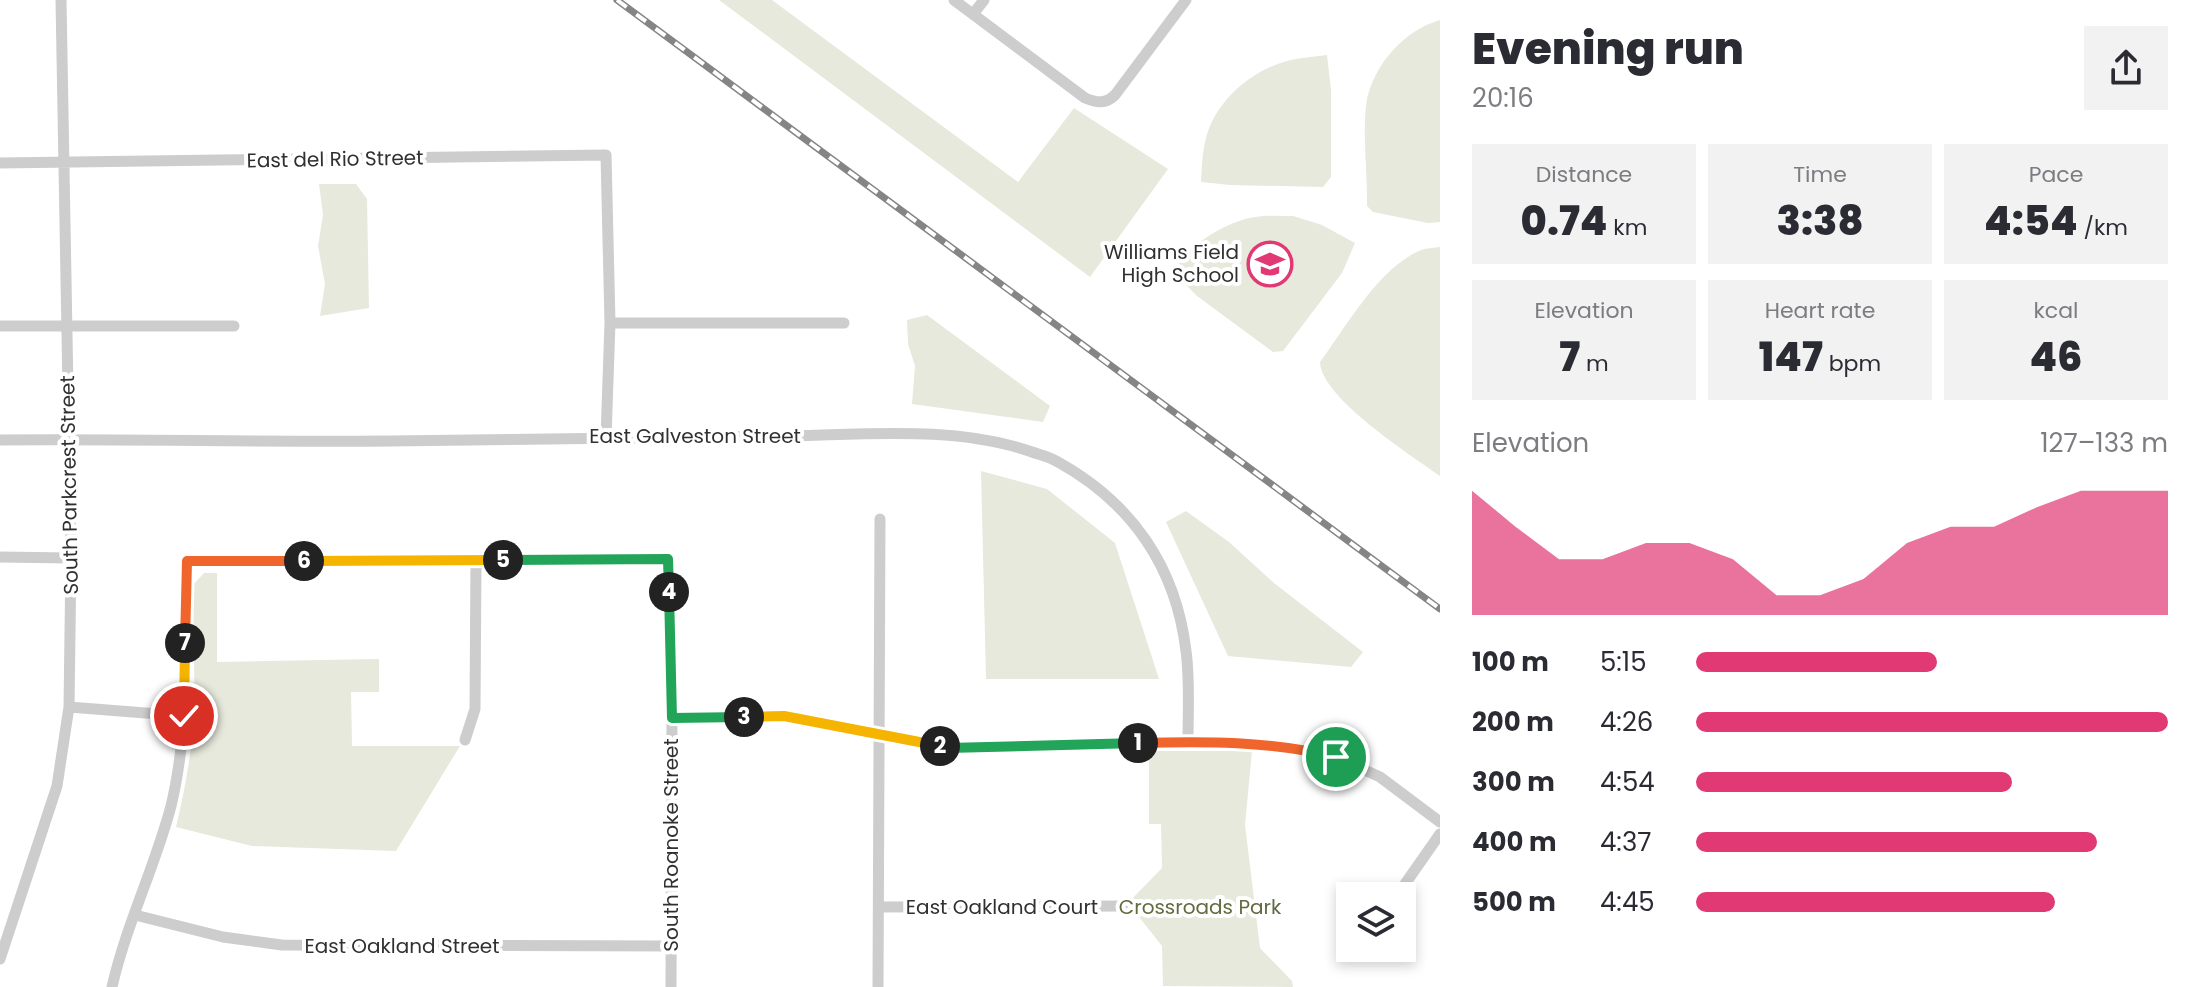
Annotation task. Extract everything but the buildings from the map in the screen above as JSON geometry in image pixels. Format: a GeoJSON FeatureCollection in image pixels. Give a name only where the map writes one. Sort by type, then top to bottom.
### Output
{"type":"FeatureCollection","features":[{"type":"Feature","properties":{"kind":"street","name":"South Parkcrest Street"},"geometry":{"type":"LineString","coordinates":[[0,959],[57,786],[69,707],[71,558],[61,0]]}},
{"type":"Feature","properties":{"kind":"street"},"geometry":{"type":"LineString","coordinates":[[954,0],[1085,98],[1102,102],[1110,100],[1117,93],[1186,0]]}},
{"type":"Feature","properties":{"kind":"street"},"geometry":{"type":"LineString","coordinates":[[973,14],[984,0]]}},
{"type":"Feature","properties":{"kind":"street","name":"East del Rio Street"},"geometry":{"type":"LineString","coordinates":[[0,163],[606,155],[610,323]]}},
{"type":"Feature","properties":{"kind":"street"},"geometry":{"type":"LineString","coordinates":[[606,437],[610,323],[844,323]]}},
{"type":"Feature","properties":{"kind":"street"},"geometry":{"type":"LineString","coordinates":[[0,326],[234,326]]}},
{"type":"Feature","properties":{"kind":"street","name":"East Galveston Street"},"geometry":{"type":"LineString","coordinates":[[0,440],[392,441],[921,435],[975,437],[1012,445],[1056,460],[1088,482],[1124,511],[1148,542],[1168,576],[1177,604],[1186,652],[1188,741]]}},
{"type":"Feature","properties":{"kind":"street"},"geometry":{"type":"LineString","coordinates":[[878,987],[880,519]]}},
{"type":"Feature","properties":{"kind":"street"},"geometry":{"type":"LineString","coordinates":[[0,557],[71,558]]}},
{"type":"Feature","properties":{"kind":"street","name":"South Roanoke Street"},"geometry":{"type":"LineString","coordinates":[[476,560],[668,559],[672,718],[671,987]]}},
{"type":"Feature","properties":{"kind":"street"},"geometry":{"type":"LineString","coordinates":[[112,987],[171,803],[184,716],[187,561],[476,560],[475,709],[465,740]]}},
{"type":"Feature","properties":{"kind":"street"},"geometry":{"type":"LineString","coordinates":[[69,707],[184,716]]}},
{"type":"Feature","properties":{"kind":"street"},"geometry":{"type":"LineString","coordinates":[[672,718],[784,716],[948,748],[1188,741],[1298,748],[1336,757],[1380,777],[1440,822]]}},
{"type":"Feature","properties":{"kind":"street"},"geometry":{"type":"LineString","coordinates":[[1406,882],[1440,834]]}},
{"type":"Feature","properties":{"kind":"street","name":"East Oakland Court"},"geometry":{"type":"LineString","coordinates":[[879,907],[1125,906]]}},
{"type":"Feature","properties":{"kind":"street","name":"East Oakland Street"},"geometry":{"type":"LineString","coordinates":[[135,915],[223,937],[282,945],[671,946]]}},
{"type":"Feature","properties":{"kind":"green space"},"geometry":{"type":"Polygon","coordinates":[[[719,0],[772,0],[1018,182],[1074,108],[1168,169],[1090,277],[719,0]]]}},
{"type":"Feature","properties":{"kind":"green space"},"geometry":{"type":"Polygon","coordinates":[[[1440,20],[1440,222],[1428,223],[1373,212],[1367,206],[1365,135],[1371,86],[1393,50],[1415,32],[1440,20]]]}},
{"type":"Feature","properties":{"kind":"green space"},"geometry":{"type":"Polygon","coordinates":[[[1327,55],[1331,90],[1331,177],[1323,187],[1201,182],[1210,126],[1233,93],[1254,76],[1278,64],[1327,55]]]}},
{"type":"Feature","properties":{"kind":"green space"},"geometry":{"type":"Polygon","coordinates":[[[319,184],[356,184],[367,199],[369,308],[320,316],[325,284],[318,246],[323,215],[319,184]]]}},
{"type":"Feature","properties":{"kind":"green space"},"geometry":{"type":"Polygon","coordinates":[[[1293,216],[1322,225],[1355,243],[1342,273],[1283,351],[1273,352],[1197,296],[1174,273],[1187,253],[1220,229],[1255,217],[1293,216]]]}},
{"type":"Feature","properties":{"kind":"green space"},"geometry":{"type":"Polygon","coordinates":[[[1440,247],[1440,476],[1351,408],[1324,376],[1320,362],[1364,299],[1391,270],[1421,250],[1440,247]]]}},
{"type":"Feature","properties":{"kind":"green space"},"geometry":{"type":"Polygon","coordinates":[[[927,315],[1050,406],[1043,422],[912,404],[915,366],[908,344],[907,320],[927,315]]]}},
{"type":"Feature","properties":{"kind":"green space"},"geometry":{"type":"Polygon","coordinates":[[[981,471],[1047,489],[1115,543],[1159,679],[986,679],[981,471]]]}},
{"type":"Feature","properties":{"kind":"green space"},"geometry":{"type":"Polygon","coordinates":[[[1186,511],[1229,542],[1274,583],[1363,652],[1351,667],[1228,656],[1166,522],[1186,511]]]}},
{"type":"Feature","properties":{"kind":"green space"},"geometry":{"type":"Polygon","coordinates":[[[204,573],[217,573],[217,662],[379,659],[379,692],[351,692],[352,746],[460,746],[396,851],[252,846],[176,827],[187,775],[193,723],[192,586],[204,573]]]}},
{"type":"Feature","properties":{"kind":"green space","name":"Crossroads Park"},"geometry":{"type":"Polygon","coordinates":[[[1149,751],[1252,751],[1245,825],[1260,948],[1292,981],[1293,987],[1163,986],[1162,946],[1128,903],[1162,868],[1161,824],[1149,824],[1149,751]]]}},
{"type":"Feature","properties":{"kind":"railway"},"geometry":{"type":"LineString","coordinates":[[617,0],[1440,609]]}},
{"type":"Feature","properties":{"kind":"place","name":"Williams Field High School"},"geometry":{"type":"Point","coordinates":[1270,264]}},
{"type":"Feature","properties":{"kind":"route"},"geometry":{"type":"LineString","coordinates":[[184,716],[187,561],[668,559],[672,718],[784,716],[948,748],[1188,741],[1252,743],[1298,748],[1336,757]]}}]}
